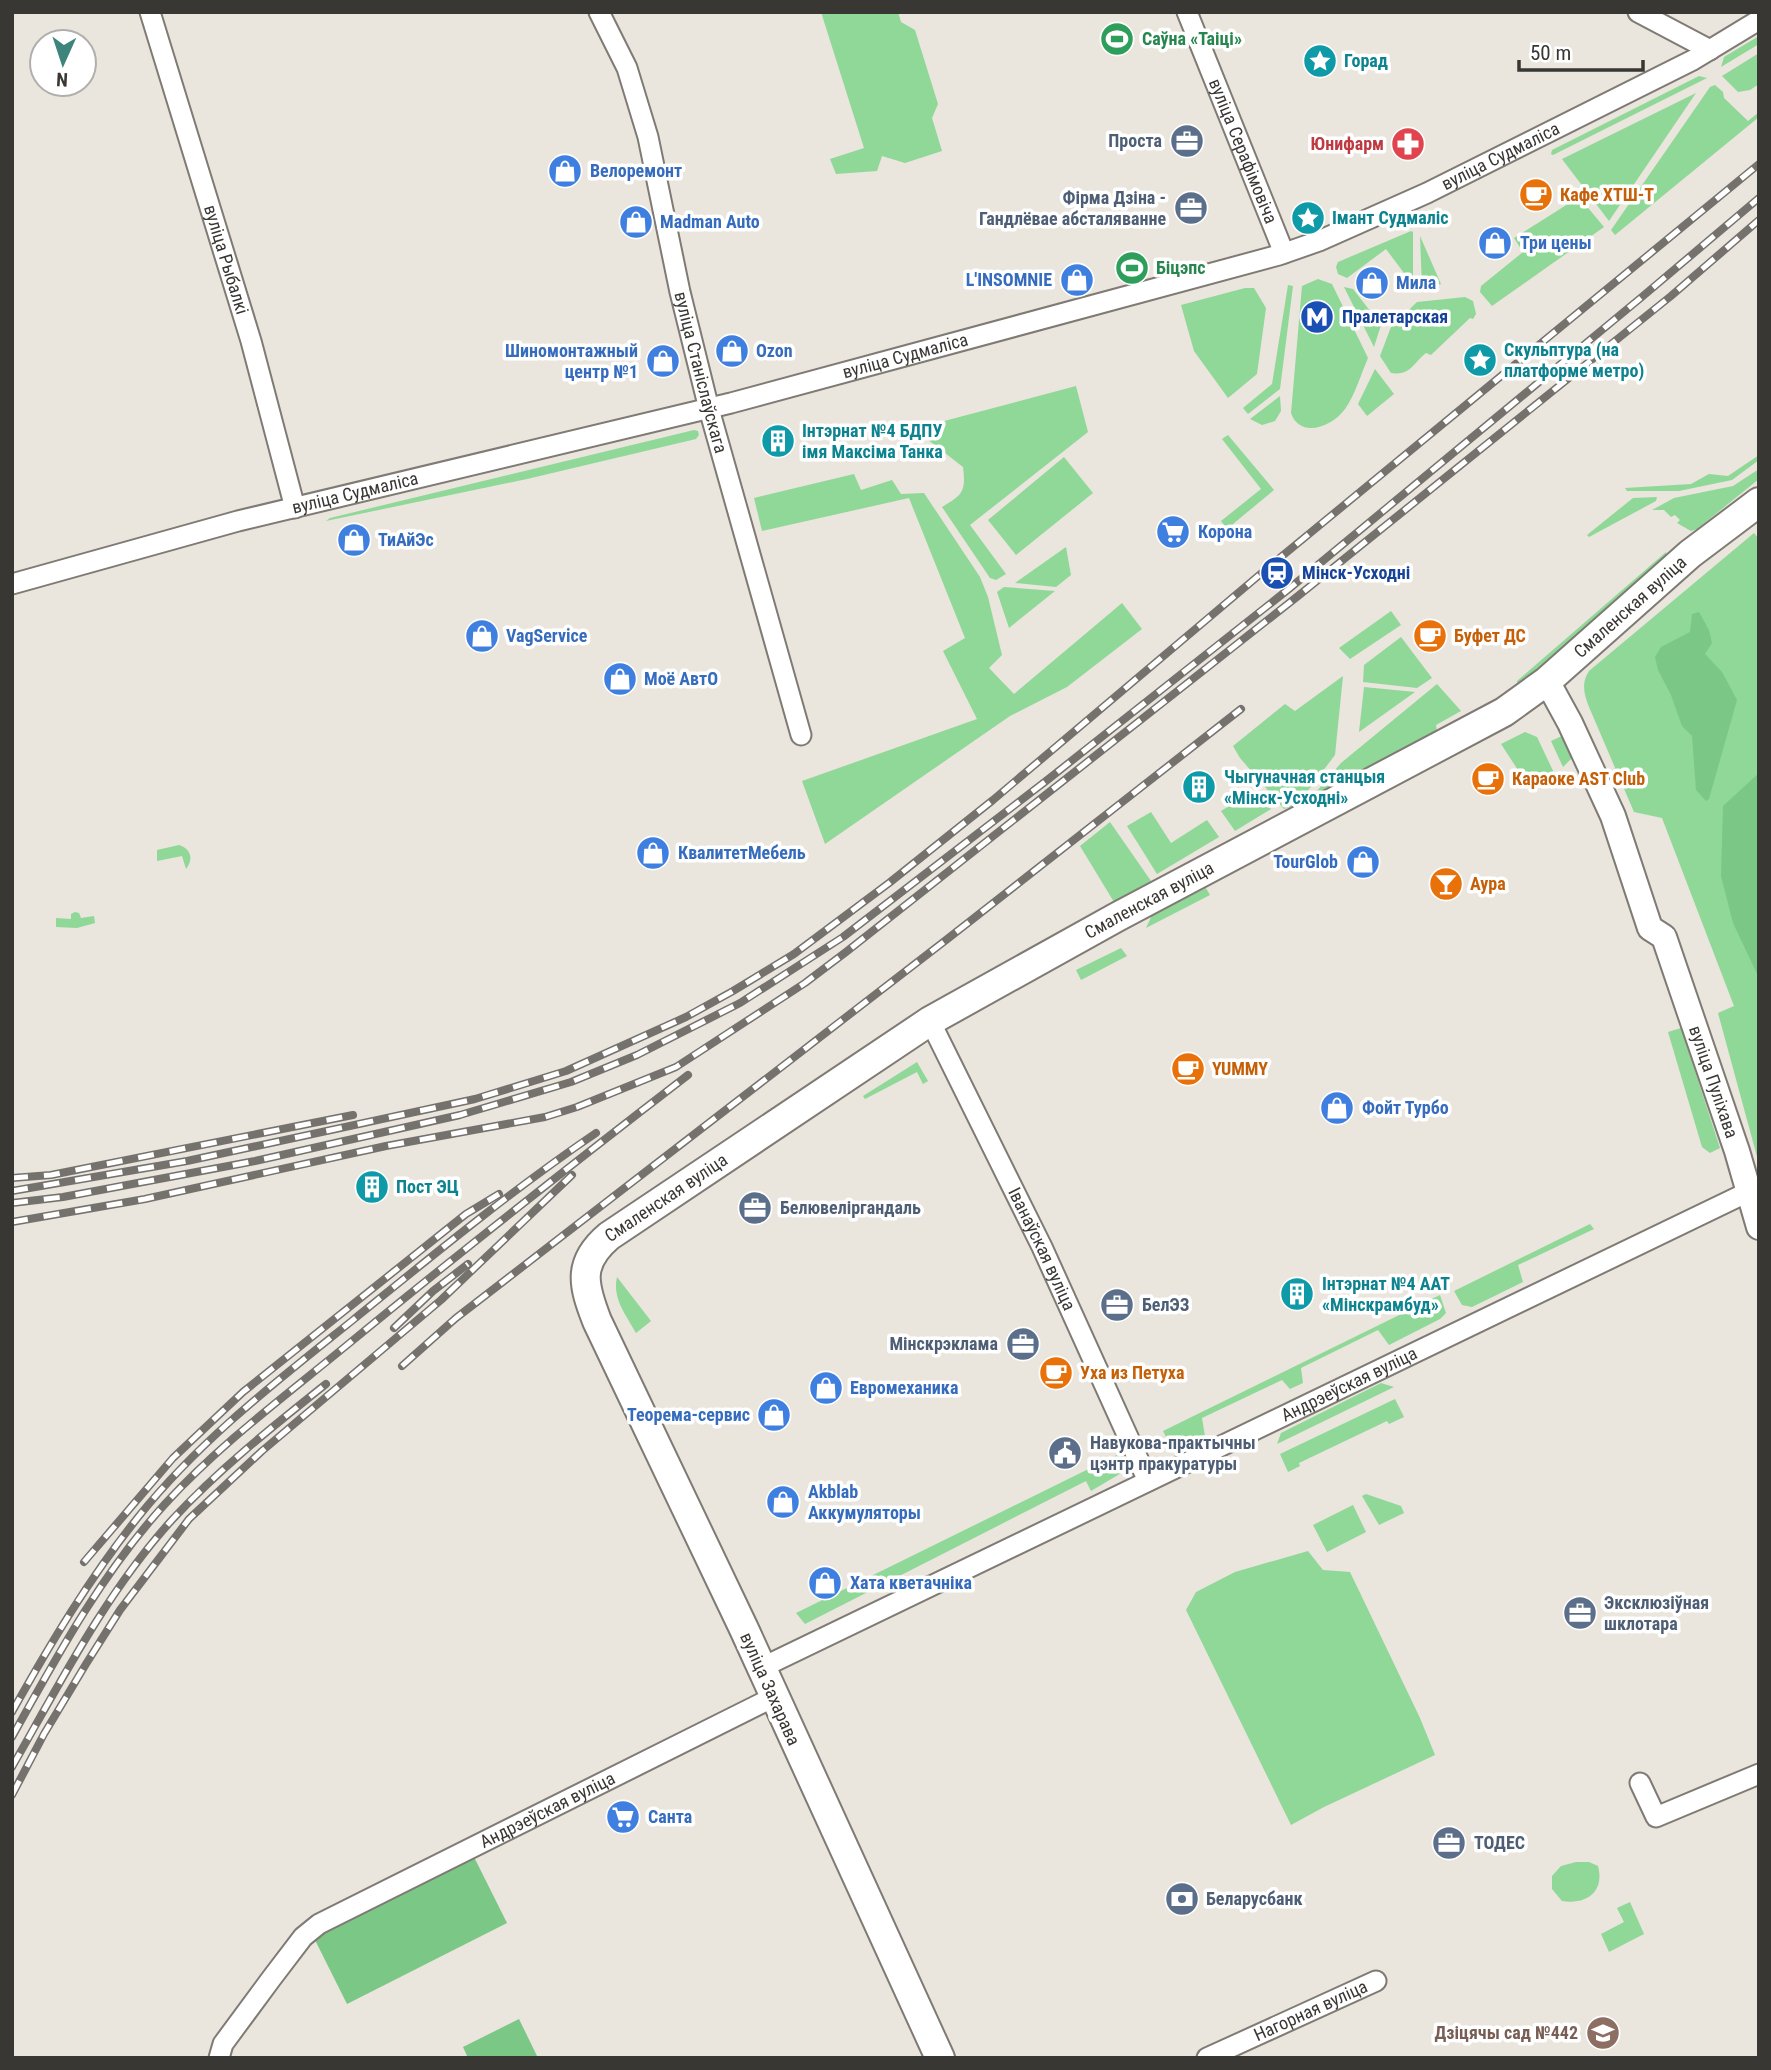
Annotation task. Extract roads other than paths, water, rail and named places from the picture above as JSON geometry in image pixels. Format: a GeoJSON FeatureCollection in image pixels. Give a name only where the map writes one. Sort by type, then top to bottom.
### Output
{"type":"FeatureCollection","features":[{"type":"Feature","properties":{"kind":"main road","name":"Смаленская вуліца"},"geometry":{"type":"LineString","coordinates":[[597,1321],[586,1290],[586,1279],[590,1255],[597,1247],[801,1106],[930,1021],[1117,917],[1477,728],[1547,681],[1690,554],[1759,502]]}},
{"type":"Feature","properties":{"kind":"main road","name":"вуліца Захарава"},"geometry":{"type":"LineString","coordinates":[[597,1321],[761,1668],[940,2058]]}},
{"type":"Feature","properties":{"kind":"street","name":"вуліца Рыбалкі"},"geometry":{"type":"LineString","coordinates":[[150,12],[251,341],[295,508]]}},
{"type":"Feature","properties":{"kind":"street","name":"вуліца Станіслаўскага"},"geometry":{"type":"LineString","coordinates":[[599,12],[627,68],[650,145],[680,292],[709,409],[801,735]]}},
{"type":"Feature","properties":{"kind":"street","name":"вуліца Серафімовіча"},"geometry":{"type":"LineString","coordinates":[[1187,12],[1284,253]]}},
{"type":"Feature","properties":{"kind":"street"},"geometry":{"type":"LineString","coordinates":[[1638,12],[1710,50]]}},
{"type":"Feature","properties":{"kind":"street","name":"вуліца Судмаліса"},"geometry":{"type":"LineString","coordinates":[[12,584],[238,521],[709,409],[1013,329],[1319,242],[1427,192],[1710,50],[1759,20]]}},
{"type":"Feature","properties":{"kind":"street","name":"вуліца Пуліхава"},"geometry":{"type":"LineString","coordinates":[[1547,681],[1570,723],[1613,816],[1639,854],[1655,889],[1665,922],[1657,933],[1712,1075],[1759,1227]]}},
{"type":"Feature","properties":{"kind":"street","name":"Іванаўская вуліца"},"geometry":{"type":"LineString","coordinates":[[930,1021],[1042,1247],[1148,1481]]}},
{"type":"Feature","properties":{"kind":"street","name":"Андрэеўская вуліца"},"geometry":{"type":"LineString","coordinates":[[761,1668],[1748,1192]]}},
{"type":"Feature","properties":{"kind":"street","name":"Андрэеўская вуліца"},"geometry":{"type":"LineString","coordinates":[[219,2058],[223,2044],[271,1979],[303,1937],[319,1924],[774,1698]]}},
{"type":"Feature","properties":{"kind":"street"},"geometry":{"type":"LineString","coordinates":[[1640,1783],[1656,1817],[1759,1774]]}},
{"type":"Feature","properties":{"kind":"street","name":"Нагорная вуліца"},"geometry":{"type":"LineString","coordinates":[[1207,2058],[1377,1981]]}},
{"type":"Feature","properties":{"kind":"railway"},"geometry":{"type":"LineString","coordinates":[[12,1191],[187,1161],[475,1099],[566,1071],[686,1017],[733,991],[794,954],[993,800],[1270,566],[1759,164]]}},
{"type":"Feature","properties":{"kind":"railway"},"geometry":{"type":"LineString","coordinates":[[12,1203],[63,1197],[255,1161],[460,1115],[571,1082],[637,1055],[740,1003],[843,937],[1046,781],[1290,588],[1759,198]]}},
{"type":"Feature","properties":{"kind":"railway"},"geometry":{"type":"LineString","coordinates":[[12,1222],[145,1199],[386,1146],[545,1117],[676,1067],[805,983],[846,952],[1298,596],[1671,296],[1759,220]]}},
{"type":"Feature","properties":{"kind":"railway"},"geometry":{"type":"LineString","coordinates":[[402,1366],[456,1318],[1241,709]]}},
{"type":"Feature","properties":{"kind":"railway"},"geometry":{"type":"LineString","coordinates":[[12,1737],[64,1646],[121,1558],[165,1504],[209,1460],[519,1206],[688,1075]]}},
{"type":"Feature","properties":{"kind":"railway"},"geometry":{"type":"LineString","coordinates":[[12,1178],[51,1175],[353,1115]]}},
{"type":"Feature","properties":{"kind":"railway"},"geometry":{"type":"LineString","coordinates":[[12,1712],[87,1587],[139,1516],[187,1462],[268,1389],[412,1272],[503,1200],[596,1133]]}},
{"type":"Feature","properties":{"kind":"railway"},"geometry":{"type":"LineString","coordinates":[[12,1795],[44,1734],[120,1610],[189,1519],[262,1451],[441,1300],[572,1175]]}},
{"type":"Feature","properties":{"kind":"railway"},"geometry":{"type":"LineString","coordinates":[[84,1562],[173,1458],[243,1392],[466,1214],[499,1194]]}},
{"type":"Feature","properties":{"kind":"railway"},"geometry":{"type":"LineString","coordinates":[[394,1328],[433,1291],[468,1264]]}},
{"type":"Feature","properties":{"kind":"railway"},"geometry":{"type":"LineString","coordinates":[[12,1767],[85,1640],[147,1549],[189,1502],[226,1467],[326,1384]]}},
{"type":"Feature","properties":{"kind":"place","name":"Саўна «Таіці»"},"geometry":{"type":"Point","coordinates":[1117,39]}},
{"type":"Feature","properties":{"kind":"place","name":"Горад"},"geometry":{"type":"Point","coordinates":[1320,61]}},
{"type":"Feature","properties":{"kind":"place","name":"Проста"},"geometry":{"type":"Point","coordinates":[1187,141]}},
{"type":"Feature","properties":{"kind":"place","name":"Юнифарм"},"geometry":{"type":"Point","coordinates":[1408,144]}},
{"type":"Feature","properties":{"kind":"place","name":"Велоремонт"},"geometry":{"type":"Point","coordinates":[565,171]}},
{"type":"Feature","properties":{"kind":"place","name":"Кафе ХТШ-Т"},"geometry":{"type":"Point","coordinates":[1536,195]}},
{"type":"Feature","properties":{"kind":"place","name":"Фірма Дзіна - Гандлёвае абсталяванне"},"geometry":{"type":"Point","coordinates":[1191,208]}},
{"type":"Feature","properties":{"kind":"place","name":"Імант Судмаліс"},"geometry":{"type":"Point","coordinates":[1308,218]}},
{"type":"Feature","properties":{"kind":"place","name":"Madman Auto"},"geometry":{"type":"Point","coordinates":[636,222]}},
{"type":"Feature","properties":{"kind":"place","name":"Три цены"},"geometry":{"type":"Point","coordinates":[1495,243]}},
{"type":"Feature","properties":{"kind":"place","name":"Біцэпс"},"geometry":{"type":"Point","coordinates":[1132,268]}},
{"type":"Feature","properties":{"kind":"place","name":"L'INSOMNIE"},"geometry":{"type":"Point","coordinates":[1077,280]}},
{"type":"Feature","properties":{"kind":"place","name":"Мила"},"geometry":{"type":"Point","coordinates":[1372,283]}},
{"type":"Feature","properties":{"kind":"place","name":"Пралетарская"},"geometry":{"type":"Point","coordinates":[1317,317]}},
{"type":"Feature","properties":{"kind":"place","name":"Ozon"},"geometry":{"type":"Point","coordinates":[732,351]}},
{"type":"Feature","properties":{"kind":"place","name":"Скульптура (на платформе метро)"},"geometry":{"type":"Point","coordinates":[1480,360]}},
{"type":"Feature","properties":{"kind":"place","name":"Шиномонтажный центр №1"},"geometry":{"type":"Point","coordinates":[663,361]}},
{"type":"Feature","properties":{"kind":"place","name":"Інтэрнат №4 БДПУ імя Максіма Танка"},"geometry":{"type":"Point","coordinates":[778,441]}},
{"type":"Feature","properties":{"kind":"place","name":"Корона"},"geometry":{"type":"Point","coordinates":[1173,532]}},
{"type":"Feature","properties":{"kind":"place","name":"ТиАйЭс"},"geometry":{"type":"Point","coordinates":[354,540]}},
{"type":"Feature","properties":{"kind":"place","name":"Мінск-Усходні"},"geometry":{"type":"Point","coordinates":[1277,573]}},
{"type":"Feature","properties":{"kind":"place","name":"VagService"},"geometry":{"type":"Point","coordinates":[482,636]}},
{"type":"Feature","properties":{"kind":"place","name":"Буфет ДС"},"geometry":{"type":"Point","coordinates":[1430,636]}},
{"type":"Feature","properties":{"kind":"place","name":"Моё АвтО"},"geometry":{"type":"Point","coordinates":[620,679]}},
{"type":"Feature","properties":{"kind":"place","name":"Караоке AST Club"},"geometry":{"type":"Point","coordinates":[1488,779]}},
{"type":"Feature","properties":{"kind":"place","name":"Чыгуначная станцыя «Мінск-Усходні»"},"geometry":{"type":"Point","coordinates":[1199,787]}},
{"type":"Feature","properties":{"kind":"place","name":"КвалитетМебель"},"geometry":{"type":"Point","coordinates":[653,853]}},
{"type":"Feature","properties":{"kind":"place","name":"TourGlob"},"geometry":{"type":"Point","coordinates":[1363,862]}},
{"type":"Feature","properties":{"kind":"place","name":"Аура"},"geometry":{"type":"Point","coordinates":[1446,884]}},
{"type":"Feature","properties":{"kind":"place","name":"YUMMY"},"geometry":{"type":"Point","coordinates":[1188,1069]}},
{"type":"Feature","properties":{"kind":"place","name":"Фойт Турбо"},"geometry":{"type":"Point","coordinates":[1337,1108]}},
{"type":"Feature","properties":{"kind":"place","name":"Пост ЭЦ"},"geometry":{"type":"Point","coordinates":[372,1187]}},
{"type":"Feature","properties":{"kind":"place","name":"Белювеліргандаль"},"geometry":{"type":"Point","coordinates":[755,1208]}},
{"type":"Feature","properties":{"kind":"place","name":"Інтэрнат №4 ААТ «Мінскрамбуд»"},"geometry":{"type":"Point","coordinates":[1297,1294]}},
{"type":"Feature","properties":{"kind":"place","name":"БелЭЗ"},"geometry":{"type":"Point","coordinates":[1117,1305]}},
{"type":"Feature","properties":{"kind":"place","name":"Мінскрэклама"},"geometry":{"type":"Point","coordinates":[1023,1344]}},
{"type":"Feature","properties":{"kind":"place","name":"Уха из Петуха"},"geometry":{"type":"Point","coordinates":[1056,1373]}},
{"type":"Feature","properties":{"kind":"place","name":"Евромеханика"},"geometry":{"type":"Point","coordinates":[826,1388]}},
{"type":"Feature","properties":{"kind":"place","name":"Теорема-сервис"},"geometry":{"type":"Point","coordinates":[774,1415]}},
{"type":"Feature","properties":{"kind":"place","name":"Навукова-практычны цэнтр пракуратуры"},"geometry":{"type":"Point","coordinates":[1065,1453]}},
{"type":"Feature","properties":{"kind":"place","name":"Akblab Аккумуляторы"},"geometry":{"type":"Point","coordinates":[783,1502]}},
{"type":"Feature","properties":{"kind":"place","name":"Хата кветачніка"},"geometry":{"type":"Point","coordinates":[825,1583]}},
{"type":"Feature","properties":{"kind":"place","name":"Эксклюзіўная шклотара"},"geometry":{"type":"Point","coordinates":[1580,1613]}},
{"type":"Feature","properties":{"kind":"place","name":"Санта"},"geometry":{"type":"Point","coordinates":[623,1817]}},
{"type":"Feature","properties":{"kind":"place","name":"ТОДЕС"},"geometry":{"type":"Point","coordinates":[1449,1843]}},
{"type":"Feature","properties":{"kind":"place","name":"Беларусбанк"},"geometry":{"type":"Point","coordinates":[1182,1899]}},
{"type":"Feature","properties":{"kind":"place","name":"Дзіцячы сад №442"},"geometry":{"type":"Point","coordinates":[1603,2033]}}]}
